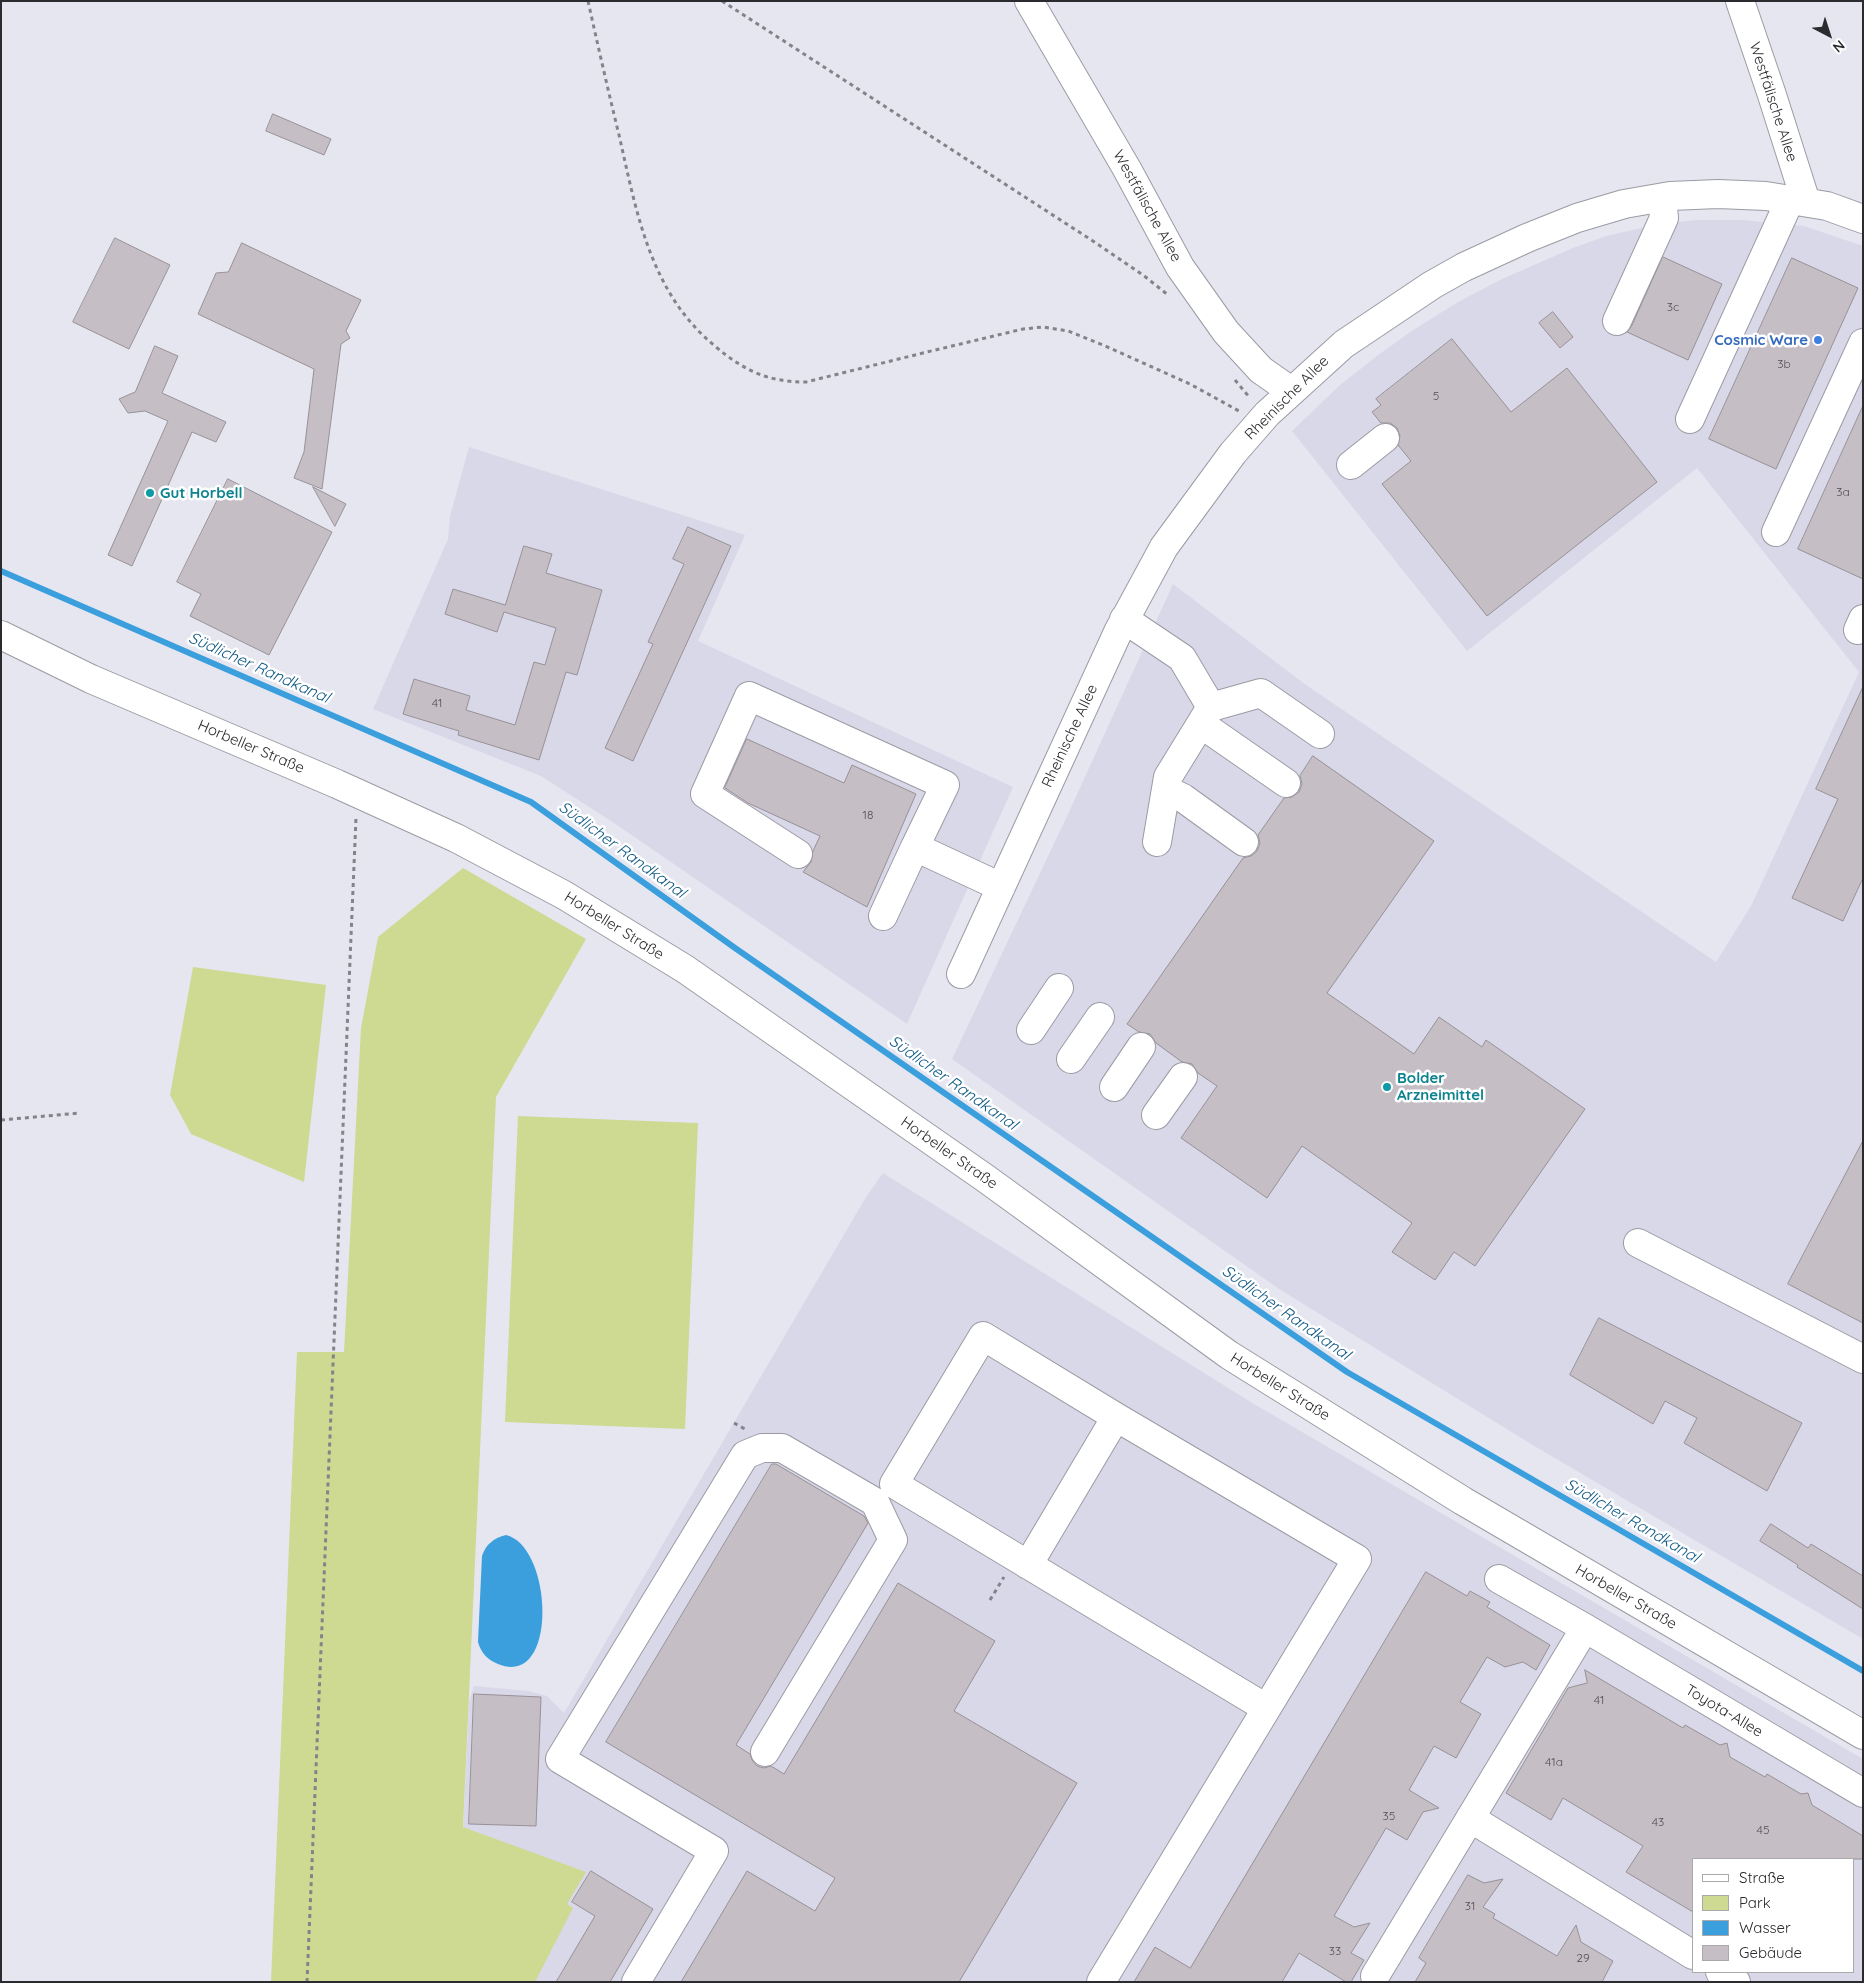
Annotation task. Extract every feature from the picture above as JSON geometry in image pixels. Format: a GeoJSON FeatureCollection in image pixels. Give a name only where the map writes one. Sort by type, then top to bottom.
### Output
{"type":"FeatureCollection","features":[{"type":"Feature","properties":{"kind":"street","name":"Westfälische Allee"},"geometry":{"type":"LineString","coordinates":[[1029,1],[1127,169],[1180,267],[1226,332],[1261,370],[1291,391]]}},
{"type":"Feature","properties":{"kind":"street","name":"Westfälische Allee"},"geometry":{"type":"LineString","coordinates":[[1740,1],[1771,92],[1797,201]]}},
{"type":"Feature","properties":{"kind":"street","name":"Rheinische Allee"},"geometry":{"type":"LineString","coordinates":[[961,974],[1124,619],[1164,547],[1186,514],[1233,453],[1263,418],[1344,344],[1407,301],[1464,267],[1527,238],[1577,218],[1624,204],[1662,198],[1718,194],[1766,196],[1827,206],[1863,219]]}},
{"type":"Feature","properties":{"kind":"street"},"geometry":{"type":"LineString","coordinates":[[1617,321],[1664,218],[1662,198]]}},
{"type":"Feature","properties":{"kind":"street"},"geometry":{"type":"LineString","coordinates":[[1690,419],[1786,210],[1797,201]]}},
{"type":"Feature","properties":{"kind":"street"},"geometry":{"type":"LineString","coordinates":[[1776,532],[1863,343]]}},
{"type":"Feature","properties":{"kind":"street"},"geometry":{"type":"LineString","coordinates":[[1351,464],[1385,438]]}},
{"type":"Feature","properties":{"kind":"street"},"geometry":{"type":"LineString","coordinates":[[1124,619],[1182,658],[1206,716],[1286,783]]}},
{"type":"Feature","properties":{"kind":"street","name":"Horbeller Straße"},"geometry":{"type":"LineString","coordinates":[[1,635],[91,680],[357,793],[456,838],[564,895],[685,970],[985,1178],[1229,1355],[1463,1501],[1863,1735]]}},
{"type":"Feature","properties":{"kind":"street"},"geometry":{"type":"LineString","coordinates":[[1157,842],[1168,777],[1206,716],[1261,693],[1320,734]]}},
{"type":"Feature","properties":{"kind":"street"},"geometry":{"type":"LineString","coordinates":[[798,854],[705,794],[749,696],[945,785],[883,916]]}},
{"type":"Feature","properties":{"kind":"street"},"geometry":{"type":"LineString","coordinates":[[1166,790],[1183,798],[1244,842]]}},
{"type":"Feature","properties":{"kind":"street"},"geometry":{"type":"LineString","coordinates":[[916,847],[1000,887]]}},
{"type":"Feature","properties":{"kind":"street"},"geometry":{"type":"LineString","coordinates":[[1031,1030],[1059,988]]}},
{"type":"Feature","properties":{"kind":"street"},"geometry":{"type":"LineString","coordinates":[[1071,1059],[1100,1017]]}},
{"type":"Feature","properties":{"kind":"street"},"geometry":{"type":"LineString","coordinates":[[1114,1087],[1141,1047]]}},
{"type":"Feature","properties":{"kind":"street"},"geometry":{"type":"LineString","coordinates":[[1156,1116],[1183,1077]]}},
{"type":"Feature","properties":{"kind":"street"},"geometry":{"type":"LineString","coordinates":[[1638,1243],[1863,1360]]}},
{"type":"Feature","properties":{"kind":"street"},"geometry":{"type":"LineString","coordinates":[[1101,1982],[1357,1559],[983,1336],[894,1484],[1266,1708]]}},
{"type":"Feature","properties":{"kind":"street"},"geometry":{"type":"LineString","coordinates":[[1028,1565],[1116,1417]]}},
{"type":"Feature","properties":{"kind":"street"},"geometry":{"type":"LineString","coordinates":[[636,1982],[714,1851],[560,1759],[746,1455],[762,1448],[782,1448],[875,1502],[893,1540],[765,1752]]}},
{"type":"Feature","properties":{"kind":"street","name":"Toyota-Allee"},"geometry":{"type":"LineString","coordinates":[[1499,1579],[1585,1628],[1863,1794]]}},
{"type":"Feature","properties":{"kind":"street"},"geometry":{"type":"LineString","coordinates":[[1375,1976],[1585,1628]]}},
{"type":"Feature","properties":{"kind":"street"},"geometry":{"type":"LineString","coordinates":[[1470,1818],[1692,1954]]}},
{"type":"Feature","properties":{"kind":"street"},"geometry":{"type":"LineString","coordinates":[[1722,1973],[1736,1982]]}},
{"type":"Feature","properties":{"kind":"path"},"geometry":{"type":"LineString","coordinates":[[588,1],[636,210],[654,266],[668,292],[691,324],[729,358],[753,373],[788,382],[806,382],[1023,329],[1042,327],[1068,331],[1103,345],[1263,418]]}},
{"type":"Feature","properties":{"kind":"path"},"geometry":{"type":"LineString","coordinates":[[722,1],[1096,242],[1173,298]]}},
{"type":"Feature","properties":{"kind":"path"},"geometry":{"type":"LineString","coordinates":[[1235,380],[1263,418]]}},
{"type":"Feature","properties":{"kind":"path"},"geometry":{"type":"LineString","coordinates":[[307,1982],[357,793]]}},
{"type":"Feature","properties":{"kind":"path"},"geometry":{"type":"LineString","coordinates":[[1,1120],[80,1113]]}},
{"type":"Feature","properties":{"kind":"shaded area"},"geometry":{"type":"Polygon","coordinates":[[[1697,220],[1743,220],[1804,226],[1863,246],[1863,1639],[1536,1447],[1279,1289],[952,1059],[1068,814],[1173,584],[1306,685],[1716,962],[1751,906],[1859,672],[1697,468],[1467,651],[1292,431],[1340,385],[1410,332],[1458,302],[1502,279],[1573,248],[1606,236],[1659,224],[1697,220]]]}},
{"type":"Feature","properties":{"kind":"shaded area"},"geometry":{"type":"Polygon","coordinates":[[[469,447],[745,535],[698,641],[1013,787],[907,1024],[614,823],[541,776],[373,709],[448,539],[450,516],[469,447]]]}},
{"type":"Feature","properties":{"kind":"shaded area"},"geometry":{"type":"Polygon","coordinates":[[[883,1173],[1254,1404],[1863,1759],[1863,1982],[456,1982],[469,1702],[474,1686],[528,1691],[547,1696],[564,1713],[866,1197],[883,1173]]]}},
{"type":"Feature","properties":{"kind":"green space"},"geometry":{"type":"Polygon","coordinates":[[[463,868],[586,939],[496,1097],[463,1827],[586,1872],[567,1904],[573,1908],[535,1982],[271,1982],[297,1352],[344,1352],[361,1028],[378,937],[463,868]]]}},
{"type":"Feature","properties":{"kind":"green space"},"geometry":{"type":"Polygon","coordinates":[[[193,967],[326,985],[304,1182],[191,1134],[170,1095],[193,967]]]}},
{"type":"Feature","properties":{"kind":"green space"},"geometry":{"type":"Polygon","coordinates":[[[518,1116],[698,1123],[685,1429],[505,1422],[518,1116]]]}},
{"type":"Feature","properties":{"kind":"water"},"geometry":{"type":"Polygon","coordinates":[[[506,1535],[522,1545],[533,1563],[540,1587],[542,1613],[540,1637],[532,1656],[518,1666],[498,1664],[491,1660],[485,1656],[478,1642],[482,1556],[491,1542],[506,1535]]]}},
{"type":"Feature","properties":{"kind":"building"},"geometry":{"type":"Polygon","coordinates":[[[273,114],[331,139],[324,155],[266,131],[273,114]]]}},
{"type":"Feature","properties":{"kind":"building"},"geometry":{"type":"Polygon","coordinates":[[[115,238],[170,265],[129,349],[73,322],[115,238]]]}},
{"type":"Feature","properties":{"kind":"building"},"geometry":{"type":"Polygon","coordinates":[[[242,243],[361,300],[346,331],[350,338],[341,344],[322,489],[294,478],[304,452],[314,369],[198,314],[216,273],[228,272],[242,243]]]}},
{"type":"Feature","properties":{"kind":"building"},"geometry":{"type":"Polygon","coordinates":[[[1663,257],[1722,284],[1688,360],[1627,332],[1663,257]]]}},
{"type":"Feature","properties":{"kind":"building"},"geometry":{"type":"Polygon","coordinates":[[[1792,258],[1858,288],[1776,469],[1709,439],[1792,258]]]}},
{"type":"Feature","properties":{"kind":"building"},"geometry":{"type":"Polygon","coordinates":[[[1553,312],[1573,337],[1560,348],[1539,323],[1553,312]]]}},
{"type":"Feature","properties":{"kind":"building"},"geometry":{"type":"Polygon","coordinates":[[[1452,339],[1511,412],[1567,368],[1657,482],[1487,616],[1382,484],[1411,461],[1398,445],[1400,436],[1397,428],[1390,423],[1381,423],[1372,412],[1381,405],[1376,399],[1452,339]]]}},
{"type":"Feature","properties":{"kind":"building"},"geometry":{"type":"Polygon","coordinates":[[[155,346],[178,356],[162,393],[226,422],[216,442],[192,432],[132,566],[108,555],[168,421],[145,411],[128,413],[119,399],[135,392],[155,346]]]}},
{"type":"Feature","properties":{"kind":"building"},"geometry":{"type":"Polygon","coordinates":[[[1863,406],[1863,579],[1798,549],[1863,406]]]}},
{"type":"Feature","properties":{"kind":"building"},"geometry":{"type":"Polygon","coordinates":[[[228,479],[332,532],[269,655],[190,616],[201,594],[177,582],[228,479]]]}},
{"type":"Feature","properties":{"kind":"building"},"geometry":{"type":"Polygon","coordinates":[[[313,487],[346,504],[335,526],[313,487]]]}},
{"type":"Feature","properties":{"kind":"building"},"geometry":{"type":"Polygon","coordinates":[[[688,527],[731,546],[633,761],[605,748],[653,644],[648,642],[684,564],[673,559],[688,527]]]}},
{"type":"Feature","properties":{"kind":"building"},"geometry":{"type":"Polygon","coordinates":[[[524,546],[552,554],[546,573],[602,590],[577,675],[566,672],[539,760],[458,735],[459,731],[403,714],[414,679],[470,696],[466,710],[515,725],[534,662],[545,665],[556,628],[504,612],[497,632],[445,614],[453,589],[505,605],[524,546]]]}},
{"type":"Feature","properties":{"kind":"building"},"geometry":{"type":"Polygon","coordinates":[[[1863,687],[1863,878],[1843,921],[1792,898],[1838,799],[1816,789],[1863,687]]]}},
{"type":"Feature","properties":{"kind":"building"},"geometry":{"type":"Polygon","coordinates":[[[747,739],[844,783],[852,765],[916,794],[867,907],[803,872],[811,862],[813,851],[820,836],[748,803],[725,788],[747,739]]]}},
{"type":"Feature","properties":{"kind":"building","name":"Bolder Arzneimittel"},"geometry":{"type":"Polygon","coordinates":[[[1313,756],[1434,841],[1327,993],[1414,1054],[1439,1017],[1482,1047],[1486,1040],[1585,1109],[1475,1266],[1454,1252],[1435,1280],[1392,1252],[1412,1223],[1302,1146],[1267,1198],[1181,1138],[1217,1086],[1198,1073],[1192,1064],[1182,1062],[1156,1043],[1150,1034],[1139,1032],[1127,1024],[1243,858],[1251,856],[1257,851],[1260,843],[1258,835],[1284,798],[1292,797],[1299,792],[1302,784],[1300,776],[1313,756]]]}},
{"type":"Feature","properties":{"kind":"building"},"geometry":{"type":"Polygon","coordinates":[[[1863,1141],[1863,1323],[1788,1284],[1863,1141]]]}},
{"type":"Feature","properties":{"kind":"building"},"geometry":{"type":"Polygon","coordinates":[[[1599,1318],[1802,1423],[1767,1491],[1684,1443],[1697,1418],[1665,1401],[1653,1424],[1570,1375],[1599,1318]]]}},
{"type":"Feature","properties":{"kind":"building"},"geometry":{"type":"Polygon","coordinates":[[[772,1464],[776,1464],[864,1516],[868,1523],[736,1745],[750,1754],[757,1766],[764,1768],[771,1766],[784,1774],[898,1583],[995,1641],[954,1711],[1077,1783],[959,1982],[681,1982],[747,1871],[815,1911],[835,1878],[606,1742],[772,1464]]]}},
{"type":"Feature","properties":{"kind":"building"},"geometry":{"type":"Polygon","coordinates":[[[1771,1524],[1808,1548],[1811,1544],[1863,1576],[1863,1609],[1760,1541],[1771,1524]]]}},
{"type":"Feature","properties":{"kind":"building"},"geometry":{"type":"Polygon","coordinates":[[[1426,1572],[1467,1596],[1470,1591],[1490,1602],[1487,1607],[1550,1645],[1536,1670],[1523,1662],[1505,1667],[1487,1657],[1460,1702],[1481,1714],[1456,1758],[1434,1746],[1409,1790],[1439,1808],[1423,1812],[1407,1840],[1386,1828],[1334,1916],[1354,1927],[1370,1923],[1351,1953],[1364,1960],[1351,1982],[1346,1982],[1299,1953],[1282,1982],[1134,1982],[1155,1947],[1190,1968],[1426,1572]]]}},
{"type":"Feature","properties":{"kind":"building"},"geometry":{"type":"Polygon","coordinates":[[[1585,1670],[1683,1728],[1685,1725],[1720,1745],[1727,1743],[1730,1757],[1765,1777],[1767,1774],[1801,1794],[1808,1793],[1812,1805],[1863,1836],[1863,1859],[1692,1858],[1692,1911],[1626,1872],[1643,1846],[1563,1798],[1551,1820],[1506,1793],[1568,1688],[1587,1683],[1585,1670]]]}},
{"type":"Feature","properties":{"kind":"building"},"geometry":{"type":"Polygon","coordinates":[[[474,1694],[541,1697],[536,1826],[469,1824],[474,1694]]]}},
{"type":"Feature","properties":{"kind":"building"},"geometry":{"type":"Polygon","coordinates":[[[591,1871],[653,1909],[610,1982],[556,1982],[595,1916],[572,1902],[591,1871]]]}},
{"type":"Feature","properties":{"kind":"building"},"geometry":{"type":"Polygon","coordinates":[[[1468,1875],[1484,1883],[1503,1879],[1483,1907],[1495,1914],[1493,1918],[1557,1956],[1576,1925],[1581,1942],[1613,1961],[1602,1982],[1415,1982],[1426,1963],[1419,1958],[1468,1875]]]}},
{"type":"Feature","properties":{"kind":"waterway","name":"Südlicher Randkanal"},"geometry":{"type":"LineString","coordinates":[[1,571],[531,802],[735,948],[1347,1372],[1863,1671]]}},
{"type":"Feature","properties":{"kind":"place","name":"Cosmic Ware"},"geometry":{"type":"Point","coordinates":[1818,340]}},
{"type":"Feature","properties":{"kind":"place","name":"Gut Horbell"},"geometry":{"type":"Point","coordinates":[150,493]}},
{"type":"Feature","properties":{"kind":"place","name":"Bolder Arzneimittel"},"geometry":{"type":"Point","coordinates":[1387,1087]}}]}
